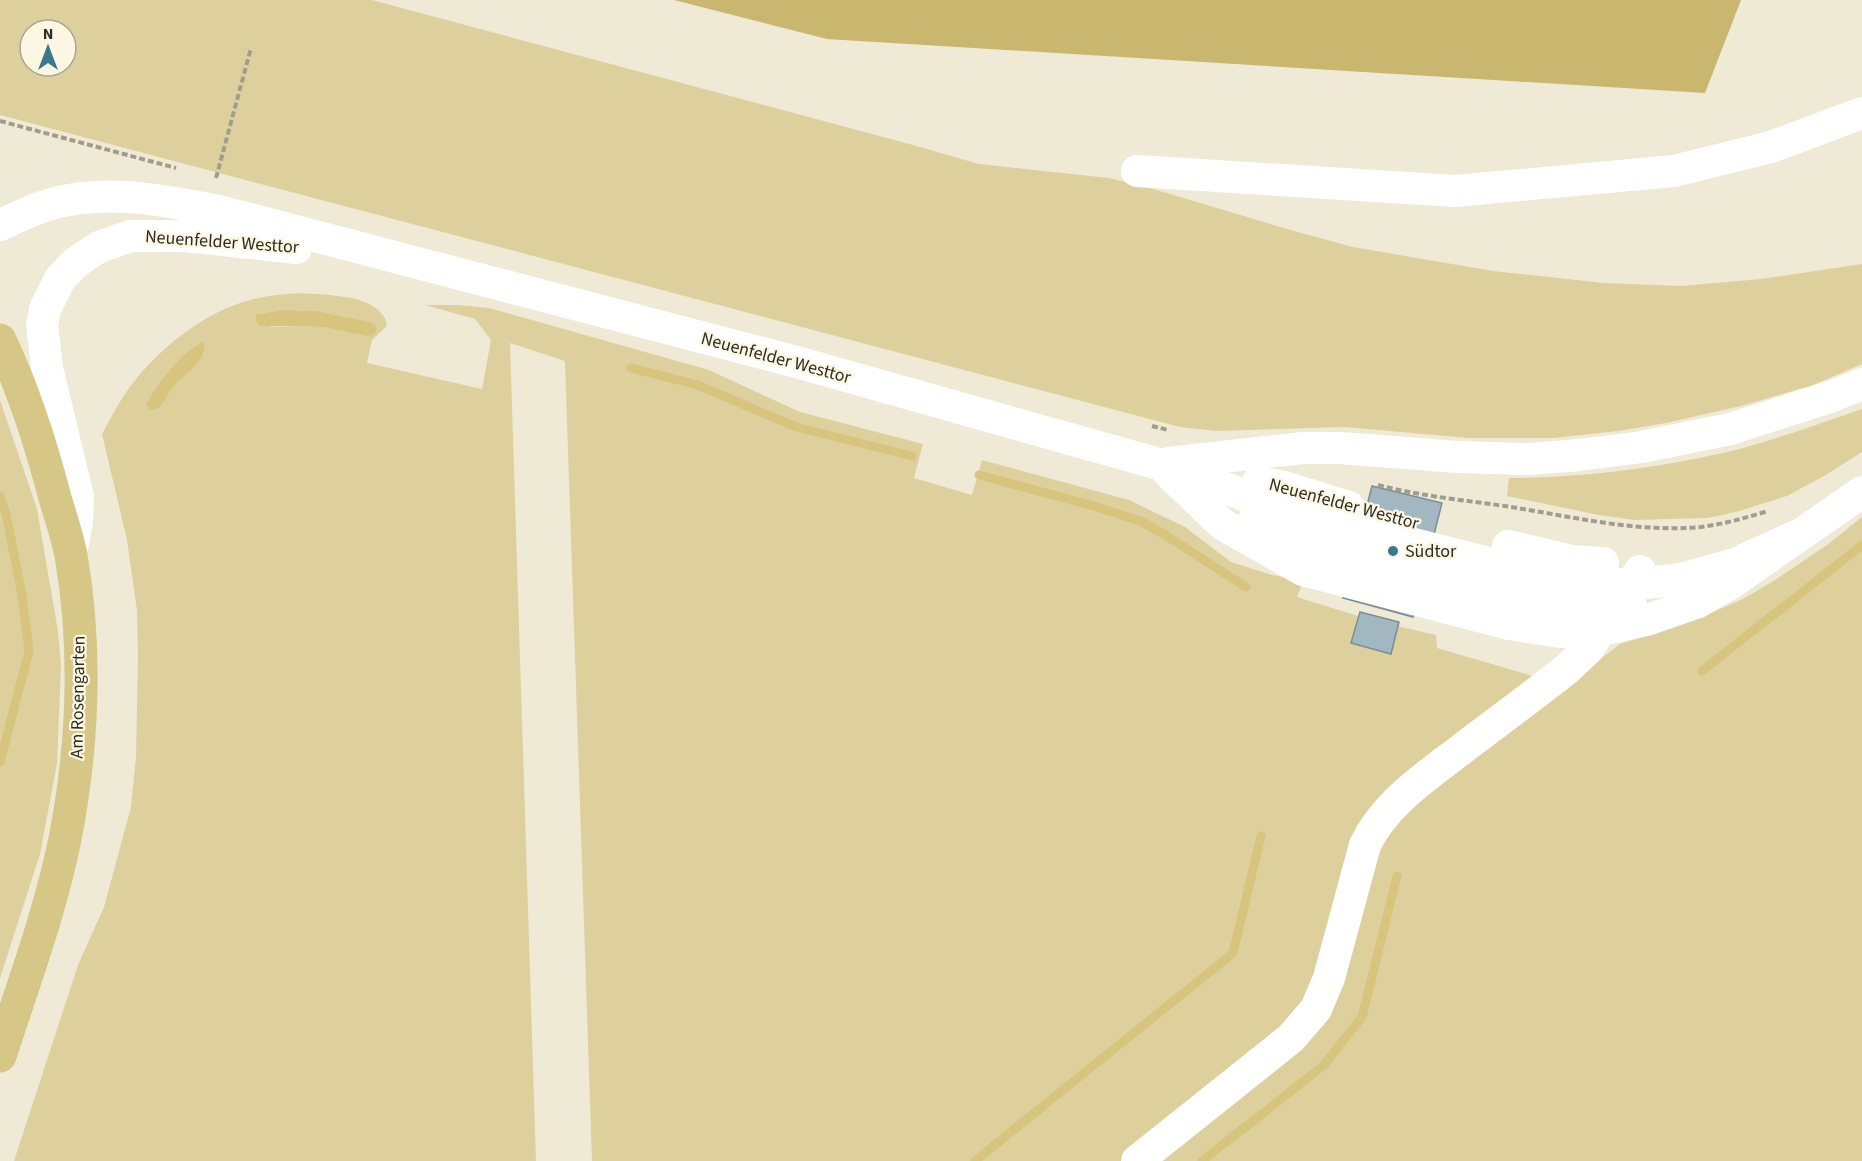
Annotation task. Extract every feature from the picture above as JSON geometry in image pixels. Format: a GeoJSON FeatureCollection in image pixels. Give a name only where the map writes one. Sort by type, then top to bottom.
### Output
{"type":"FeatureCollection","features":[{"type":"Feature","properties":{"kind":"main road","name":"Am Rosengarten"},"geometry":{"type":"LineString","coordinates":[[0,340],[25,399],[71,554],[80,633],[81,711],[78,763],[65,841],[45,916],[0,1056]]}},
{"type":"Feature","properties":{"kind":"street"},"geometry":{"type":"LineString","coordinates":[[1137,171],[1455,191],[1674,171],[1771,147],[1862,113]]}},
{"type":"Feature","properties":{"kind":"street","name":"Neuenfelder Westtor"},"geometry":{"type":"LineString","coordinates":[[0,225],[46,205],[78,198],[116,196],[152,199],[219,211],[800,363],[1159,464],[1296,514],[1555,580],[1596,585],[1623,596],[1647,620],[1696,603],[1731,583],[1862,492]]}},
{"type":"Feature","properties":{"kind":"street","name":"Neuenfelder Westtor"},"geometry":{"type":"LineString","coordinates":[[71,554],[77,522],[78,496],[47,368],[42,325],[45,309],[60,279],[75,263],[99,247],[131,236],[185,236],[393,258]]}},
{"type":"Feature","properties":{"kind":"street"},"geometry":{"type":"LineString","coordinates":[[1159,464],[1303,448],[1530,459],[1578,455],[1642,447],[1730,429],[1830,397],[1862,384]]}},
{"type":"Feature","properties":{"kind":"street","name":"Neuenfelder Westtor"},"geometry":{"type":"LineString","coordinates":[[1159,464],[1222,524],[1303,570],[1509,624],[1560,632],[1623,596],[1674,562],[1715,556],[1796,536]]}},
{"type":"Feature","properties":{"kind":"street"},"geometry":{"type":"LineString","coordinates":[[1137,1161],[1291,1038],[1316,1009],[1329,978],[1365,845],[1374,827],[1417,784],[1567,669],[1587,651],[1623,596]]}},
{"type":"Feature","properties":{"kind":"path"},"geometry":{"type":"LineString","coordinates":[[216,178],[251,48]]}},
{"type":"Feature","properties":{"kind":"path"},"geometry":{"type":"LineString","coordinates":[[1400,491],[1624,526],[1655,528],[1723,523],[1774,509]]}},
{"type":"Feature","properties":{"kind":"shaded area"},"geometry":{"type":"Polygon","coordinates":[[[0,0],[372,0],[979,164],[1109,178],[1353,247],[1493,271],[1604,283],[1681,286],[1761,279],[1862,264],[1862,364],[1813,385],[1741,406],[1666,423],[1554,438],[1469,438],[1344,427],[1216,431],[1180,427],[0,115],[0,0]]]}},
{"type":"Feature","properties":{"kind":"shaded area"},"geometry":{"type":"Polygon","coordinates":[[[674,0],[1741,0],[1705,93],[827,39],[674,0]]]}},
{"type":"Feature","properties":{"kind":"shaded area"},"geometry":{"type":"Polygon","coordinates":[[[300,293],[346,297],[378,309],[385,318],[387,326],[372,340],[367,363],[482,389],[491,340],[475,319],[425,305],[489,308],[709,370],[800,412],[923,444],[914,478],[972,495],[982,460],[1129,500],[1185,527],[1231,562],[1272,575],[1303,581],[1297,597],[1358,616],[1351,643],[1390,654],[1397,626],[1436,635],[1437,648],[1536,677],[1377,808],[1309,1000],[1253,1057],[1121,1161],[592,1161],[565,361],[510,343],[536,1161],[14,1161],[78,965],[104,907],[131,807],[136,757],[137,611],[127,540],[102,434],[120,402],[149,364],[200,322],[239,303],[264,297],[300,293]],[[285,310],[256,314],[271,327],[323,327],[365,336],[370,322],[317,311],[285,310]],[[197,344],[166,376],[147,405],[154,410],[157,408],[174,385],[197,364],[205,352],[197,344]]]}},
{"type":"Feature","properties":{"kind":"shaded area"},"geometry":{"type":"Polygon","coordinates":[[[285,310],[317,311],[370,322],[376,326],[377,330],[373,335],[365,336],[323,327],[260,326],[256,321],[256,314],[285,310]]]}},
{"type":"Feature","properties":{"kind":"shaded area"},"geometry":{"type":"Polygon","coordinates":[[[202,342],[204,354],[200,360],[174,386],[157,409],[149,409],[146,405],[163,379],[186,353],[202,342]]]}},
{"type":"Feature","properties":{"kind":"shaded area"},"geometry":{"type":"Polygon","coordinates":[[[0,400],[37,509],[58,631],[61,665],[57,764],[40,854],[0,978],[0,400]]]}},
{"type":"Feature","properties":{"kind":"shaded area"},"geometry":{"type":"Polygon","coordinates":[[[1862,409],[1862,452],[1787,496],[1736,512],[1708,518],[1635,520],[1507,496],[1509,478],[1591,474],[1701,458],[1761,443],[1862,409]]]}},
{"type":"Feature","properties":{"kind":"shaded area"},"geometry":{"type":"Polygon","coordinates":[[[1862,517],[1862,1161],[1156,1161],[1282,1061],[1378,845],[1404,811],[1620,644],[1692,621],[1743,599],[1827,545],[1862,517]]]}},
{"type":"Feature","properties":{"kind":"building","name":"Südtor"},"geometry":{"type":"Polygon","coordinates":[[[1372,486],[1442,503],[1413,617],[1343,598],[1372,486]]]}},
{"type":"Feature","properties":{"kind":"building"},"geometry":{"type":"Polygon","coordinates":[[[1360,612],[1399,622],[1391,654],[1351,643],[1360,612]]]}},
{"type":"Feature","properties":{"kind":"waterway"},"geometry":{"type":"LineString","coordinates":[[631,368],[698,385],[796,427],[912,456]]}},
{"type":"Feature","properties":{"kind":"waterway"},"geometry":{"type":"LineString","coordinates":[[979,475],[1140,521],[1246,587]]}},
{"type":"Feature","properties":{"kind":"waterway"},"geometry":{"type":"LineString","coordinates":[[0,496],[6,514],[22,595],[29,651],[0,762]]}},
{"type":"Feature","properties":{"kind":"waterway"},"geometry":{"type":"LineString","coordinates":[[1702,671],[1862,545]]}},
{"type":"Feature","properties":{"kind":"waterway"},"geometry":{"type":"LineString","coordinates":[[975,1161],[1233,953],[1261,836]]}},
{"type":"Feature","properties":{"kind":"waterway"},"geometry":{"type":"LineString","coordinates":[[1202,1161],[1324,1065],[1362,1017],[1397,876]]}},
{"type":"Feature","properties":{"kind":"place","name":"Südtor"},"geometry":{"type":"Point","coordinates":[1393,551]}}]}
